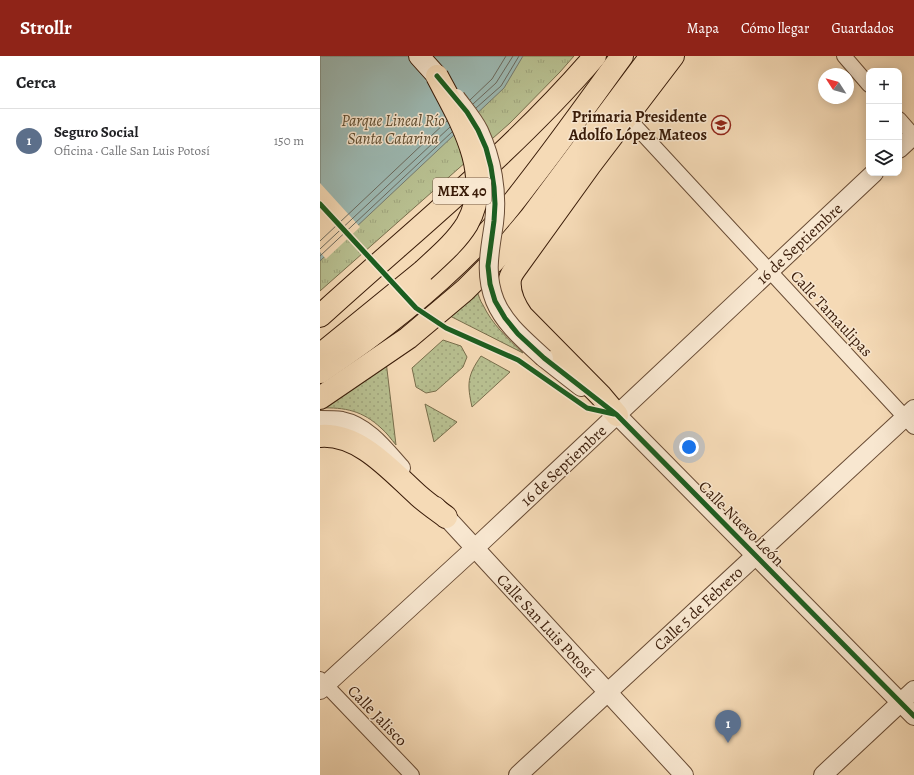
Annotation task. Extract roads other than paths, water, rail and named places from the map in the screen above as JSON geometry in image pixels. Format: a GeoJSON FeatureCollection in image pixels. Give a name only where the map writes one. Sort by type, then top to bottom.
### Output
{"type":"FeatureCollection","features":[{"type":"Feature","properties":{"kind":"highway","name":"MEX 40"},"geometry":{"type":"LineString","coordinates":[[320,316],[460,192],[532,125],[572,83],[595,56]]}},
{"type":"Feature","properties":{"kind":"highway"},"geometry":{"type":"LineString","coordinates":[[320,372],[377,332],[426,292],[480,241],[511,206],[622,56]]}},
{"type":"Feature","properties":{"kind":"highway"},"geometry":{"type":"LineString","coordinates":[[320,398],[408,338],[465,290],[494,261],[531,217],[651,56]]}},
{"type":"Feature","properties":{"kind":"highway"},"geometry":{"type":"LineString","coordinates":[[617,415],[601,396],[522,316],[512,298],[510,280],[518,265],[590,165],[673,56]]}},
{"type":"Feature","properties":{"kind":"highway"},"geometry":{"type":"LineString","coordinates":[[320,355],[423,271],[456,238],[466,226],[473,212],[477,196],[478,179],[475,161],[461,122],[437,76]]}},
{"type":"Feature","properties":{"kind":"highway"},"geometry":{"type":"LineString","coordinates":[[320,436],[342,438],[374,456],[420,497],[446,517]]}},
{"type":"Feature","properties":{"kind":"main road"},"geometry":{"type":"LineString","coordinates":[[419,56],[437,76]]}},
{"type":"Feature","properties":{"kind":"street"},"geometry":{"type":"LineString","coordinates":[[844,56],[866,82]]}},
{"type":"Feature","properties":{"kind":"street","name":"Calle Nuevo León"},"geometry":{"type":"LineString","coordinates":[[437,76],[467,112],[478,130],[486,148],[491,167],[495,204],[488,266],[490,284],[495,301],[505,318],[518,334],[544,358],[617,415],[914,716]]}},
{"type":"Feature","properties":{"kind":"street","name":"Calle Tamaulipas"},"geometry":{"type":"LineString","coordinates":[[627,117],[769,270],[911,418]]}},
{"type":"Feature","properties":{"kind":"street"},"geometry":{"type":"LineString","coordinates":[[902,122],[914,136],[902,146]]}},
{"type":"Feature","properties":{"kind":"street","name":"16 de Septiembre"},"geometry":{"type":"LineString","coordinates":[[322,684],[475,548],[871,176]]}},
{"type":"Feature","properties":{"kind":"street","name":"Calle 5 de Febrero"},"geometry":{"type":"LineString","coordinates":[[518,775],[756,556],[911,418]]}},
{"type":"Feature","properties":{"kind":"street","name":"Calle San Luis Potosí"},"geometry":{"type":"LineString","coordinates":[[320,420],[342,421],[352,424],[363,430],[374,439],[684,775]]}},
{"type":"Feature","properties":{"kind":"street","name":"Calle Jalisco"},"geometry":{"type":"LineString","coordinates":[[322,684],[412,775]]}},
{"type":"Feature","properties":{"kind":"street"},"geometry":{"type":"LineString","coordinates":[[823,775],[914,690]]}},
{"type":"Feature","properties":{"kind":"water","name":"Parque Lineal Río Santa Catarina"},"geometry":{"type":"Polygon","coordinates":[[[320,56],[523,56],[504,88],[320,261],[320,56]]]}},
{"type":"Feature","properties":{"kind":"place","name":"Primaria Presidente Adolfo López Mateos"},"geometry":{"type":"Point","coordinates":[721,125]}},
{"type":"Feature","properties":{"kind":"place","name":"Seguro Social"},"geometry":{"type":"Point","coordinates":[728,743]}}]}
